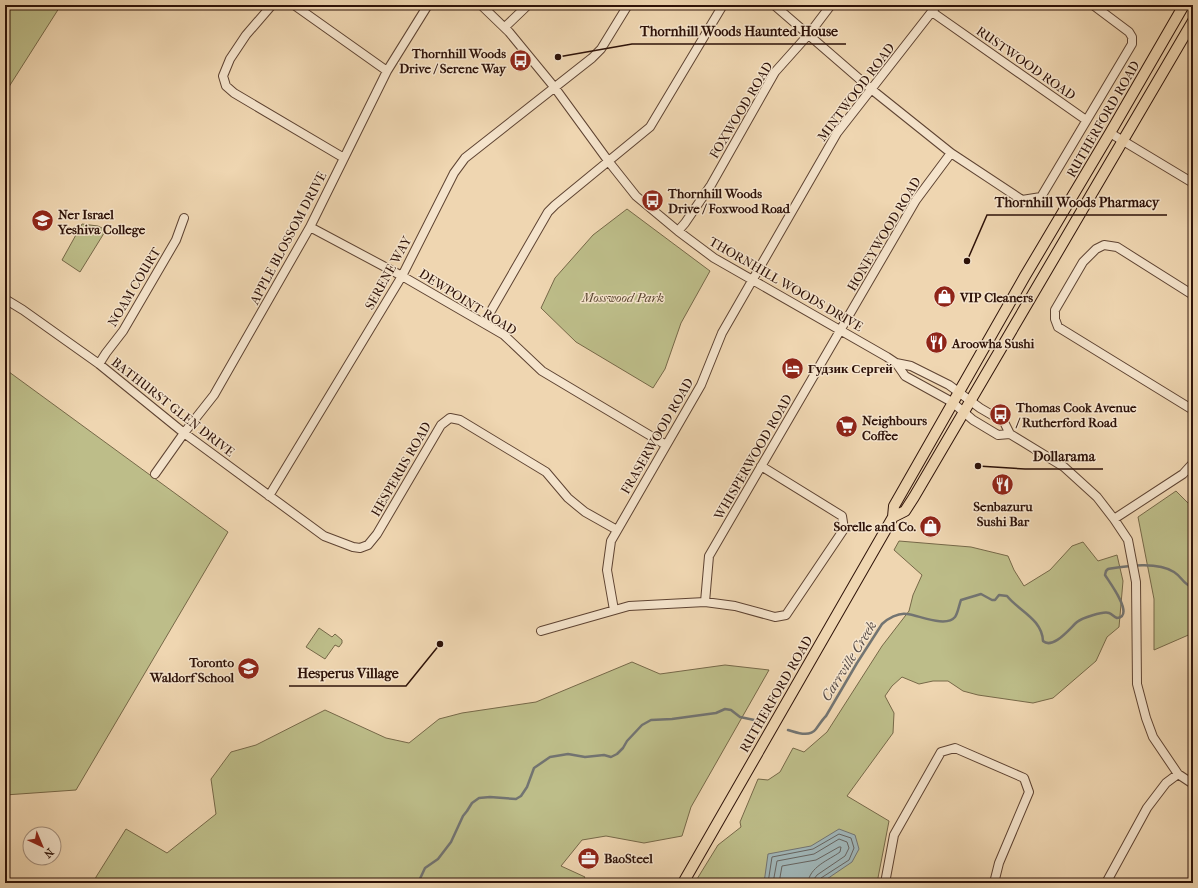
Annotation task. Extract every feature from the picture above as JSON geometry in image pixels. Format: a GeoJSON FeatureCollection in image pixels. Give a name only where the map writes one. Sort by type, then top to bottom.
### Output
{"type":"FeatureCollection","features":[{"type":"Feature","properties":{"kind":"main road","name":"RUTHERFORD ROAD"},"geometry":{"type":"LineString","coordinates":[[683,883],[893,517],[894,506],[952,402],[1184,5]]}},
{"type":"Feature","properties":{"kind":"main road","name":"RUTHERFORD ROAD"},"geometry":{"type":"LineString","coordinates":[[893,517],[906,510],[1193,21]]}},
{"type":"Feature","properties":{"kind":"street"},"geometry":{"type":"LineString","coordinates":[[272,5],[246,35],[230,58],[223,76],[226,86],[234,94],[344,158]]}},
{"type":"Feature","properties":{"kind":"street"},"geometry":{"type":"LineString","coordinates":[[294,5],[387,71]]}},
{"type":"Feature","properties":{"kind":"street","name":"APPLE BLOSSOM DRIVE"},"geometry":{"type":"LineString","coordinates":[[155,474],[184,433],[214,395],[310,227],[387,71],[428,5]]}},
{"type":"Feature","properties":{"kind":"street","name":"THORNHILL WOODS DRIVE"},"geometry":{"type":"LineString","coordinates":[[481,5],[505,27],[555,88],[636,196],[678,231],[714,258],[896,363],[911,366],[949,385],[970,401],[1004,422],[1010,434],[998,435],[973,420],[952,402],[905,376],[896,363]]}},
{"type":"Feature","properties":{"kind":"street"},"geometry":{"type":"LineString","coordinates":[[505,27],[528,5]]}},
{"type":"Feature","properties":{"kind":"street","name":"SERENE WAY"},"geometry":{"type":"LineString","coordinates":[[269,496],[402,276],[454,173],[465,158],[587,63],[601,49],[628,5]]}},
{"type":"Feature","properties":{"kind":"street"},"geometry":{"type":"LineString","coordinates":[[484,323],[548,212],[650,127],[723,5]]}},
{"type":"Feature","properties":{"kind":"street"},"geometry":{"type":"LineString","coordinates":[[774,5],[871,89],[951,153],[1022,200],[1041,198],[1132,44],[1132,38],[1129,32],[1093,5]]}},
{"type":"Feature","properties":{"kind":"street","name":"FOXWOOD ROAD"},"geometry":{"type":"LineString","coordinates":[[678,231],[711,185],[775,72],[809,34],[831,5]]}},
{"type":"Feature","properties":{"kind":"street","name":"RUSTWOOD ROAD"},"geometry":{"type":"LineString","coordinates":[[935,8],[1086,120]]}},
{"type":"Feature","properties":{"kind":"street","name":"MINTWOOD ROAD"},"geometry":{"type":"LineString","coordinates":[[752,280],[837,133],[935,8]]}},
{"type":"Feature","properties":{"kind":"street"},"geometry":{"type":"LineString","coordinates":[[1110,133],[1193,183]]}},
{"type":"Feature","properties":{"kind":"street","name":"HONEYWOOD ROAD"},"geometry":{"type":"LineString","coordinates":[[841,330],[916,200],[951,153]]}},
{"type":"Feature","properties":{"kind":"street","name":"NOAM COURT"},"geometry":{"type":"LineString","coordinates":[[99,364],[123,331],[172,247],[184,218]]}},
{"type":"Feature","properties":{"kind":"street","name":"DEWPOINT ROAD"},"geometry":{"type":"LineString","coordinates":[[310,227],[402,276],[504,335],[542,371],[666,446]]}},
{"type":"Feature","properties":{"kind":"street"},"geometry":{"type":"LineString","coordinates":[[1193,295],[1117,247],[1104,244],[1096,249],[1083,262],[1055,310],[1055,319],[1058,327],[1193,410]]}},
{"type":"Feature","properties":{"kind":"street","name":"FRASERWOOD ROAD"},"geometry":{"type":"LineString","coordinates":[[614,610],[607,570],[611,540],[701,385],[722,333],[752,280]]}},
{"type":"Feature","properties":{"kind":"street","name":"BATHURST GLEN DRIVE"},"geometry":{"type":"LineString","coordinates":[[5,299],[99,364],[184,433],[324,536]]}},
{"type":"Feature","properties":{"kind":"street","name":"WHISPERWOOD ROAD"},"geometry":{"type":"LineString","coordinates":[[705,602],[709,556],[841,330]]}},
{"type":"Feature","properties":{"kind":"street","name":"HESPERUS ROAD"},"geometry":{"type":"LineString","coordinates":[[324,536],[356,548],[364,547],[371,542],[441,424],[450,418],[460,420],[546,472],[568,498],[585,512],[617,530]]}},
{"type":"Feature","properties":{"kind":"street"},"geometry":{"type":"LineString","coordinates":[[1010,434],[1064,467],[1097,497],[1128,540],[1136,582],[1137,684],[1146,718],[1152,737],[1178,774],[1193,784]]}},
{"type":"Feature","properties":{"kind":"street"},"geometry":{"type":"LineString","coordinates":[[1114,519],[1183,474],[1193,463]]}},
{"type":"Feature","properties":{"kind":"street"},"geometry":{"type":"LineString","coordinates":[[541,631],[629,606],[705,602],[735,606],[775,618],[786,615],[844,529],[842,516],[761,466]]}},
{"type":"Feature","properties":{"kind":"street"},"geometry":{"type":"LineString","coordinates":[[885,883],[894,835],[941,752],[955,748],[1024,778],[1029,792],[999,863],[994,883]]}},
{"type":"Feature","properties":{"kind":"street"},"geometry":{"type":"LineString","coordinates":[[1106,883],[1147,808],[1166,783],[1178,774]]}},
{"type":"Feature","properties":{"kind":"green space"},"geometry":{"type":"Polygon","coordinates":[[[5,5],[61,5],[5,93],[5,5]]]}},
{"type":"Feature","properties":{"kind":"green space","name":"Mosswood Park"},"geometry":{"type":"Polygon","coordinates":[[[627,209],[710,271],[681,323],[665,369],[653,388],[576,342],[541,308],[555,278],[593,235],[627,209]]]}},
{"type":"Feature","properties":{"kind":"green space"},"geometry":{"type":"Polygon","coordinates":[[[82,224],[98,226],[106,230],[80,272],[62,260],[82,224]]]}},
{"type":"Feature","properties":{"kind":"green space"},"geometry":{"type":"Polygon","coordinates":[[[5,369],[228,532],[76,790],[5,795],[5,369]]]}},
{"type":"Feature","properties":{"kind":"green space"},"geometry":{"type":"Polygon","coordinates":[[[1176,491],[1193,508],[1193,633],[1154,650],[1154,599],[1138,517],[1176,491]]]}},
{"type":"Feature","properties":{"kind":"green space"},"geometry":{"type":"Polygon","coordinates":[[[899,541],[971,547],[1008,556],[1014,570],[1024,586],[1050,570],[1072,546],[1083,542],[1098,561],[1117,555],[1123,581],[1119,627],[1107,637],[1096,661],[1053,698],[1033,703],[978,695],[963,691],[948,681],[933,681],[919,684],[902,677],[892,686],[885,696],[894,713],[893,733],[847,796],[889,821],[877,883],[703,883],[697,879],[718,845],[741,827],[740,822],[758,779],[768,780],[780,772],[793,748],[804,752],[827,732],[882,646],[909,611],[913,595],[922,575],[894,550],[899,541]]]}},
{"type":"Feature","properties":{"kind":"green space"},"geometry":{"type":"Polygon","coordinates":[[[319,628],[332,637],[335,634],[342,640],[339,647],[335,645],[325,659],[306,647],[319,628]]]}},
{"type":"Feature","properties":{"kind":"green space"},"geometry":{"type":"Polygon","coordinates":[[[632,662],[660,674],[725,665],[769,670],[691,807],[682,836],[644,843],[606,836],[582,840],[561,866],[585,877],[581,883],[94,883],[96,877],[126,829],[167,853],[216,814],[211,779],[231,752],[256,745],[325,710],[386,738],[409,743],[439,719],[462,713],[536,702],[632,662]]]}},
{"type":"Feature","properties":{"kind":"water"},"geometry":{"type":"Polygon","coordinates":[[[839,829],[855,835],[859,849],[852,862],[821,883],[764,883],[768,854],[811,846],[839,829]]]}},
{"type":"Feature","properties":{"kind":"waterway","name":"Carrville Creek"},"geometry":{"type":"LineString","coordinates":[[788,730],[806,734],[813,732],[816,729],[826,716],[882,624],[897,615],[907,614],[939,621],[951,620],[955,617],[961,600],[981,594],[992,600],[995,600],[999,595],[1007,596],[1039,627],[1042,633],[1043,641],[1052,643],[1080,620],[1106,613],[1110,613],[1117,618],[1122,616],[1123,607],[1121,602],[1105,575],[1108,569],[1142,565],[1159,566],[1174,572],[1193,588]]}},
{"type":"Feature","properties":{"kind":"waterway","name":"Carrville Creek"},"geometry":{"type":"LineString","coordinates":[[418,883],[425,868],[438,859],[451,842],[463,816],[472,803],[479,798],[490,797],[516,799],[521,796],[527,787],[534,768],[550,757],[568,754],[585,757],[604,755],[611,757],[623,748],[627,741],[642,725],[651,720],[672,719],[716,713],[725,709],[731,710],[740,717],[759,721]]}},
{"type":"Feature","properties":{"kind":"place","name":"Thornhill Woods Haunted House"},"geometry":{"type":"Point","coordinates":[558,57]}},
{"type":"Feature","properties":{"kind":"place","name":"Thornhill Woods Drive / Serene Way"},"geometry":{"type":"Point","coordinates":[521,60]}},
{"type":"Feature","properties":{"kind":"place","name":"Thornhill Woods Drive / Foxwood Road"},"geometry":{"type":"Point","coordinates":[653,200]}},
{"type":"Feature","properties":{"kind":"place","name":"Ner Israel Yeshiva College"},"geometry":{"type":"Point","coordinates":[42,221]}},
{"type":"Feature","properties":{"kind":"place","name":"Thornhill Woods Pharmacy"},"geometry":{"type":"Point","coordinates":[967,261]}},
{"type":"Feature","properties":{"kind":"place","name":"VIP Cleaners"},"geometry":{"type":"Point","coordinates":[945,297]}},
{"type":"Feature","properties":{"kind":"place","name":"Aroowha Sushi"},"geometry":{"type":"Point","coordinates":[937,343]}},
{"type":"Feature","properties":{"kind":"place","name":"Гудзик Сергей"},"geometry":{"type":"Point","coordinates":[793,368]}},
{"type":"Feature","properties":{"kind":"place","name":"Thomas Cook Avenue / Rutherford Road"},"geometry":{"type":"Point","coordinates":[1000,414]}},
{"type":"Feature","properties":{"kind":"place","name":"Neighbours Coffee"},"geometry":{"type":"Point","coordinates":[846,427]}},
{"type":"Feature","properties":{"kind":"place","name":"Dollarama"},"geometry":{"type":"Point","coordinates":[978,466]}},
{"type":"Feature","properties":{"kind":"place","name":"Senbazuru Sushi Bar"},"geometry":{"type":"Point","coordinates":[1003,484]}},
{"type":"Feature","properties":{"kind":"place","name":"Sorelle and Co."},"geometry":{"type":"Point","coordinates":[931,526]}},
{"type":"Feature","properties":{"kind":"place","name":"Hesperus Village"},"geometry":{"type":"Point","coordinates":[440,644]}},
{"type":"Feature","properties":{"kind":"place","name":"Toronto Waldorf School"},"geometry":{"type":"Point","coordinates":[249,669]}},
{"type":"Feature","properties":{"kind":"place","name":"BaoSteel"},"geometry":{"type":"Point","coordinates":[588,858]}}]}
